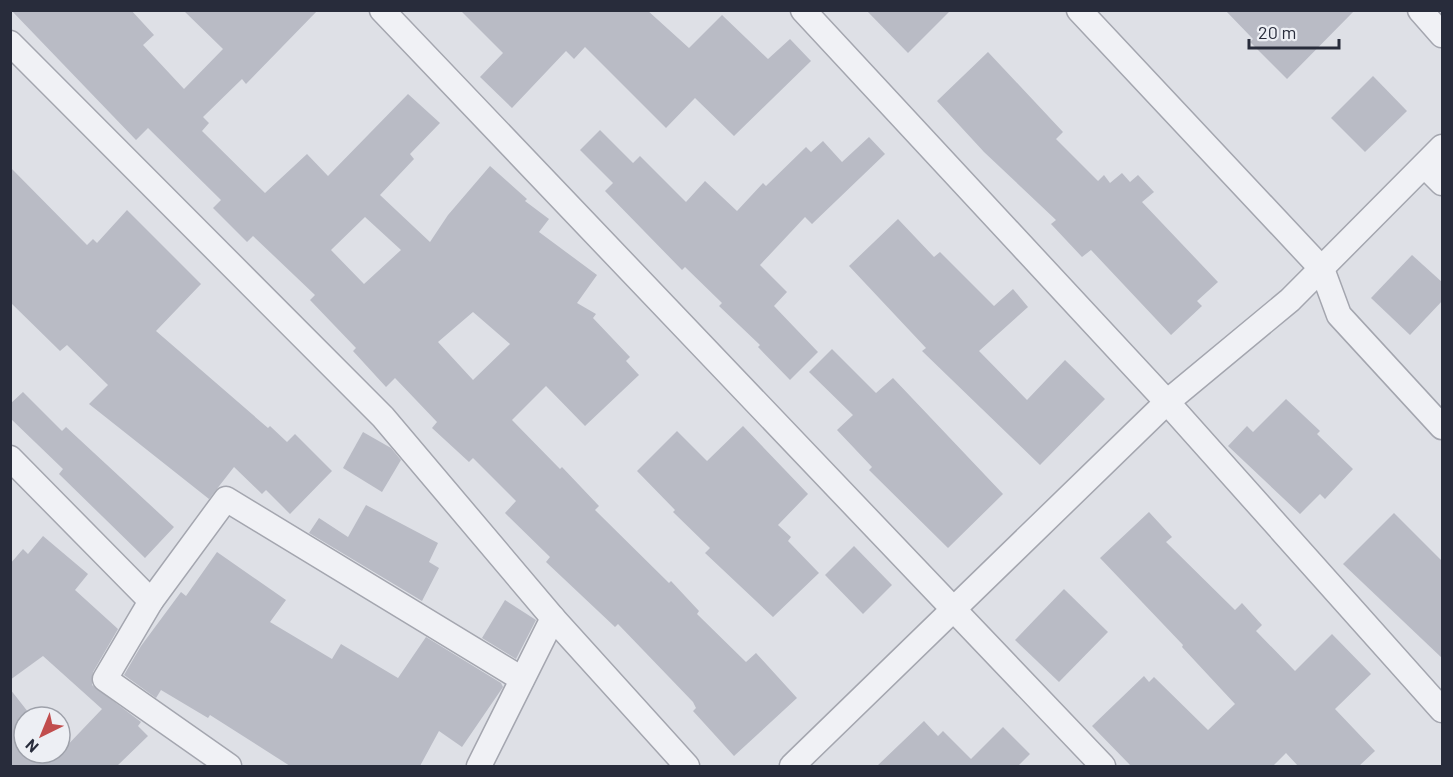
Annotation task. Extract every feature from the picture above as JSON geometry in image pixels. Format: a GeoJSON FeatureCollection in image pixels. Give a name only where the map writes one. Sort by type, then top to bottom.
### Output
{"type":"FeatureCollection","features":[{"type":"Feature","properties":{"kind":"street"},"geometry":{"type":"LineString","coordinates":[[382,10],[1103,766]]}},
{"type":"Feature","properties":{"kind":"street"},"geometry":{"type":"LineString","coordinates":[[803,10],[1167,402],[1443,710]]}},
{"type":"Feature","properties":{"kind":"street"},"geometry":{"type":"LineString","coordinates":[[1079,10],[1322,269],[1339,315],[1443,427]]}},
{"type":"Feature","properties":{"kind":"street"},"geometry":{"type":"LineString","coordinates":[[1420,10],[1443,35]]}},
{"type":"Feature","properties":{"kind":"street"},"geometry":{"type":"LineString","coordinates":[[10,43],[383,417],[553,618],[687,766]]}},
{"type":"Feature","properties":{"kind":"street"},"geometry":{"type":"LineString","coordinates":[[792,766],[1167,402],[1290,300],[1443,147]]}},
{"type":"Feature","properties":{"kind":"street"},"geometry":{"type":"LineString","coordinates":[[1425,166],[1443,183]]}},
{"type":"Feature","properties":{"kind":"street"},"geometry":{"type":"LineString","coordinates":[[10,458],[151,600]]}},
{"type":"Feature","properties":{"kind":"street"},"geometry":{"type":"LineString","coordinates":[[229,766],[105,679],[151,600],[226,499],[522,679]]}},
{"type":"Feature","properties":{"kind":"street"},"geometry":{"type":"LineString","coordinates":[[479,766],[553,618]]}},
{"type":"Feature","properties":{"kind":"building"},"geometry":{"type":"Polygon","coordinates":[[[11,10],[131,10],[154,35],[143,45],[184,89],[223,49],[183,10],[318,10],[246,84],[242,79],[203,117],[209,123],[202,131],[265,193],[307,154],[328,176],[408,94],[440,123],[410,154],[414,159],[380,195],[430,242],[448,215],[490,166],[527,199],[525,201],[549,219],[539,232],[597,275],[577,303],[596,314],[593,318],[630,357],[626,361],[639,375],[585,426],[546,386],[512,420],[560,469],[562,467],[599,506],[595,510],[669,583],[671,581],[699,611],[697,614],[746,662],[756,653],[797,698],[734,756],[693,711],[696,708],[693,702],[618,624],[615,627],[546,562],[550,557],[505,513],[516,501],[473,458],[469,462],[432,428],[437,422],[395,378],[386,387],[353,351],[356,348],[310,300],[315,295],[253,236],[247,242],[213,208],[221,200],[148,128],[136,140],[11,10]],[[365,217],[331,250],[364,284],[401,250],[365,217]],[[473,312],[438,342],[473,380],[510,344],[473,312]]]}},
{"type":"Feature","properties":{"kind":"building"},"geometry":{"type":"Polygon","coordinates":[[[460,10],[647,10],[689,48],[722,15],[768,59],[790,39],[811,61],[734,136],[695,98],[666,128],[585,47],[574,59],[566,51],[512,108],[480,77],[503,53],[460,10]]]}},
{"type":"Feature","properties":{"kind":"building"},"geometry":{"type":"Polygon","coordinates":[[[866,10],[951,10],[908,53],[866,10]]]}},
{"type":"Feature","properties":{"kind":"building"},"geometry":{"type":"Polygon","coordinates":[[[1225,10],[1355,10],[1287,79],[1250,42],[1253,39],[1225,10]]]}},
{"type":"Feature","properties":{"kind":"building"},"geometry":{"type":"Polygon","coordinates":[[[988,52],[1063,132],[1056,139],[1098,181],[1104,175],[1110,183],[1122,173],[1130,182],[1138,175],[1154,192],[1142,202],[1218,282],[1197,301],[1202,306],[1171,335],[1091,250],[1082,257],[1051,224],[1056,220],[984,152],[937,101],[988,52]]]}},
{"type":"Feature","properties":{"kind":"building"},"geometry":{"type":"Polygon","coordinates":[[[1373,76],[1407,111],[1365,152],[1331,118],[1373,76]]]}},
{"type":"Feature","properties":{"kind":"building"},"geometry":{"type":"Polygon","coordinates":[[[600,130],[633,163],[640,156],[686,202],[705,181],[737,211],[763,183],[766,186],[806,147],[811,152],[823,141],[842,162],[869,137],[885,154],[812,224],[805,217],[760,265],[787,292],[774,306],[818,352],[790,380],[758,347],[760,345],[719,306],[722,303],[685,267],[682,270],[605,191],[613,183],[580,150],[600,130]]]}},
{"type":"Feature","properties":{"kind":"building"},"geometry":{"type":"Polygon","coordinates":[[[10,167],[87,245],[93,239],[97,243],[127,210],[201,284],[156,331],[268,428],[270,426],[287,442],[295,434],[332,471],[290,514],[266,490],[262,494],[234,467],[209,499],[89,404],[108,385],[67,345],[60,351],[10,302],[10,167]]]}},
{"type":"Feature","properties":{"kind":"building"},"geometry":{"type":"Polygon","coordinates":[[[898,219],[934,257],[940,252],[994,306],[1013,289],[1028,307],[979,351],[1027,400],[1065,360],[1105,399],[1040,465],[922,351],[926,348],[849,266],[898,219]]]}},
{"type":"Feature","properties":{"kind":"building"},"geometry":{"type":"Polygon","coordinates":[[[1412,255],[1443,283],[1443,300],[1410,335],[1371,298],[1412,255]]]}},
{"type":"Feature","properties":{"kind":"building"},"geometry":{"type":"Polygon","coordinates":[[[832,349],[876,393],[893,378],[1003,494],[948,548],[869,470],[872,467],[837,430],[853,415],[809,372],[832,349]]]}},
{"type":"Feature","properties":{"kind":"building"},"geometry":{"type":"Polygon","coordinates":[[[23,392],[62,431],[66,427],[174,527],[145,558],[59,474],[63,469],[10,418],[10,404],[23,392]]]}},
{"type":"Feature","properties":{"kind":"building"},"geometry":{"type":"Polygon","coordinates":[[[1286,399],[1320,431],[1317,434],[1353,469],[1325,499],[1320,494],[1300,514],[1228,446],[1247,426],[1253,432],[1286,399]]]}},
{"type":"Feature","properties":{"kind":"building"},"geometry":{"type":"Polygon","coordinates":[[[743,426],[808,494],[778,525],[791,537],[788,541],[819,573],[773,617],[705,553],[710,548],[673,512],[675,510],[637,471],[677,431],[707,461],[743,426]]]}},
{"type":"Feature","properties":{"kind":"building"},"geometry":{"type":"Polygon","coordinates":[[[363,432],[391,448],[401,460],[382,492],[343,468],[363,432]]]}},
{"type":"Feature","properties":{"kind":"building"},"geometry":{"type":"Polygon","coordinates":[[[366,505],[438,543],[429,562],[439,568],[422,601],[309,533],[319,518],[348,537],[366,505]]]}},
{"type":"Feature","properties":{"kind":"building"},"geometry":{"type":"Polygon","coordinates":[[[1149,512],[1172,537],[1166,542],[1235,610],[1242,603],[1262,625],[1256,631],[1295,671],[1332,634],[1371,674],[1335,709],[1375,751],[1359,766],[1298,766],[1286,753],[1273,766],[1131,766],[1092,726],[1144,676],[1149,682],[1154,677],[1208,730],[1235,704],[1182,647],[1183,645],[1100,558],[1149,512]]]}},
{"type":"Feature","properties":{"kind":"building"},"geometry":{"type":"Polygon","coordinates":[[[1394,513],[1443,562],[1443,659],[1343,564],[1394,513]]]}},
{"type":"Feature","properties":{"kind":"building"},"geometry":{"type":"Polygon","coordinates":[[[43,536],[88,574],[75,590],[118,629],[93,672],[92,685],[141,722],[138,726],[148,736],[117,766],[10,766],[10,689],[23,705],[12,705],[12,765],[72,765],[72,740],[102,709],[43,656],[10,680],[10,564],[23,549],[28,554],[43,536]]]}},
{"type":"Feature","properties":{"kind":"building"},"geometry":{"type":"Polygon","coordinates":[[[854,546],[892,585],[863,614],[825,575],[854,546]]]}},
{"type":"Feature","properties":{"kind":"building"},"geometry":{"type":"Polygon","coordinates":[[[217,552],[286,600],[270,622],[332,659],[341,644],[398,678],[426,637],[501,683],[503,687],[462,747],[439,731],[420,766],[290,766],[210,715],[208,718],[161,690],[156,698],[124,675],[141,646],[181,592],[186,596],[217,552]]]}},
{"type":"Feature","properties":{"kind":"building"},"geometry":{"type":"Polygon","coordinates":[[[1064,589],[1108,632],[1059,682],[1015,640],[1064,589]]]}},
{"type":"Feature","properties":{"kind":"building"},"geometry":{"type":"Polygon","coordinates":[[[505,600],[536,620],[516,659],[482,638],[505,600]]]}},
{"type":"Feature","properties":{"kind":"building"},"geometry":{"type":"Polygon","coordinates":[[[924,721],[938,736],[943,731],[971,759],[1003,727],[1030,754],[1018,766],[877,766],[924,721]]]}}]}
